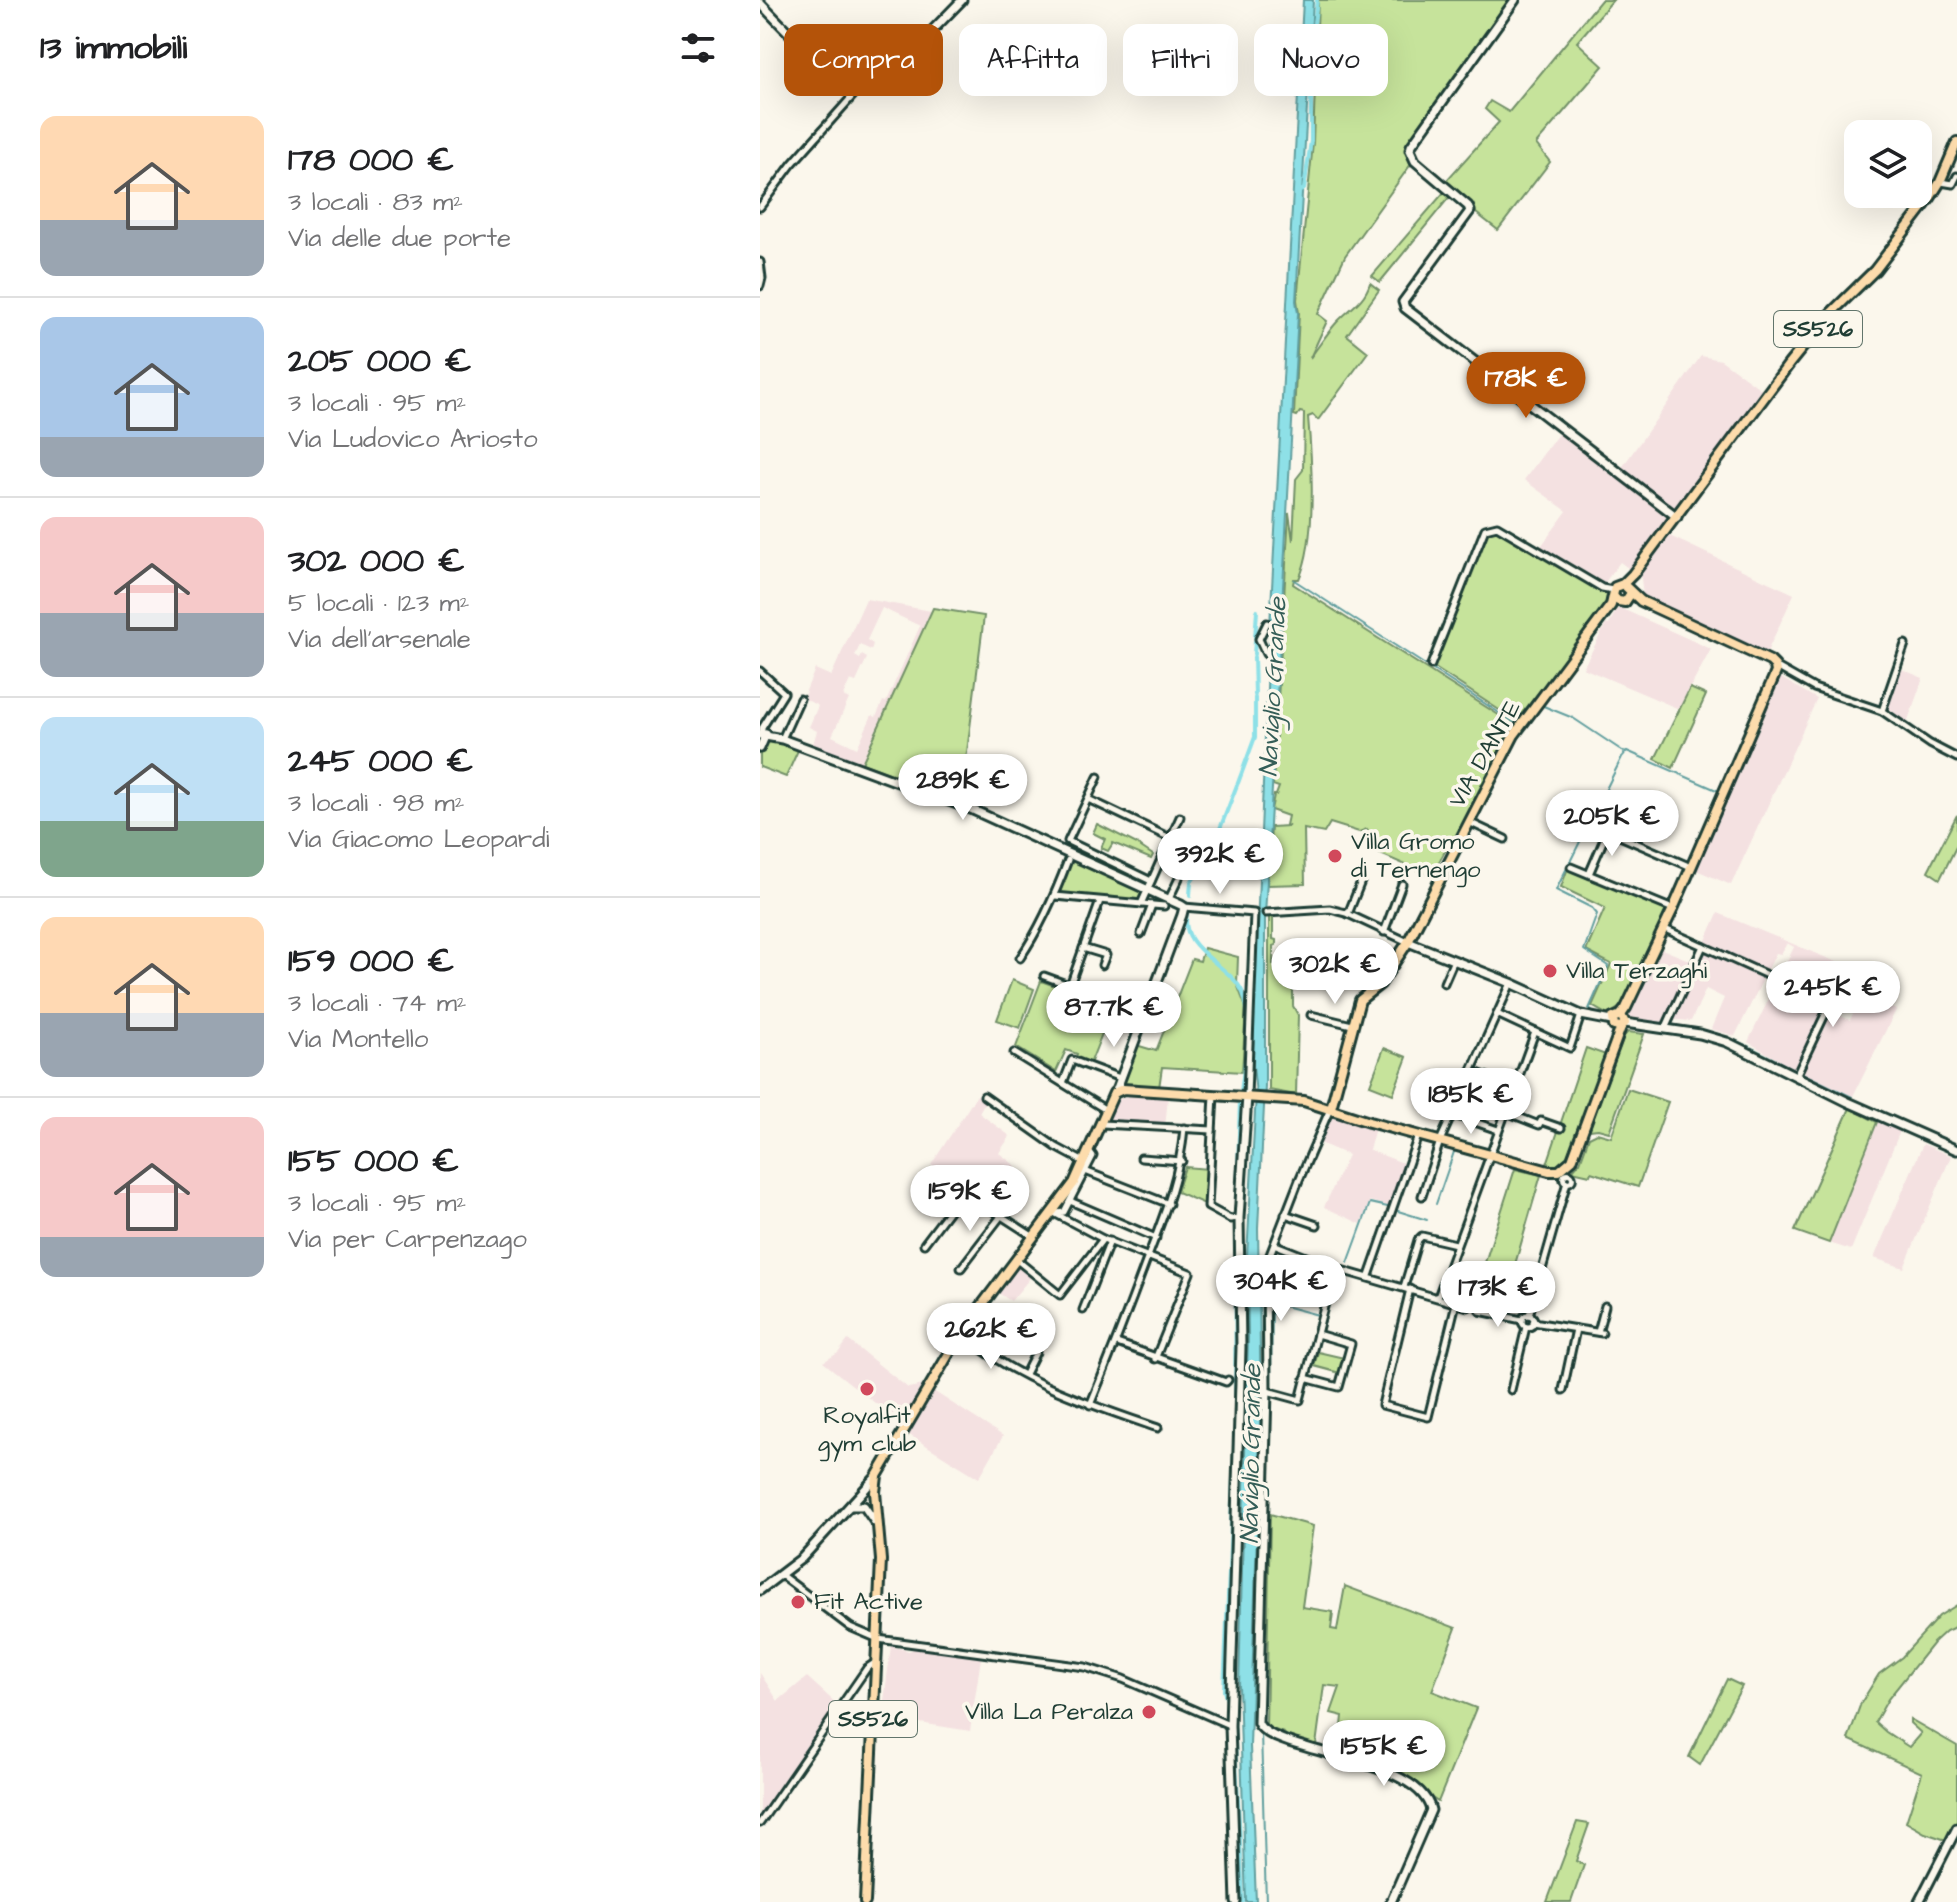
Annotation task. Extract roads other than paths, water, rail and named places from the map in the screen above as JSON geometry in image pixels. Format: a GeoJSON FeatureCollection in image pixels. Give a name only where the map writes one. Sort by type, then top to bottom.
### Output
{"type":"FeatureCollection","features":[{"type":"Feature","properties":{"kind":"main road","name":"SS526"},"geometry":{"type":"LineString","coordinates":[[1614,594],[1628,591],[1633,574],[1789,364],[1826,318],[1875,270],[1940,182],[1957,142]]}},
{"type":"Feature","properties":{"kind":"main road"},"geometry":{"type":"LineString","coordinates":[[1116,1091],[1304,1101],[1489,1156],[1563,1172],[1572,1160],[1622,1022],[1776,672],[1770,661],[1646,603],[1628,591],[1620,602],[1614,594]]}},
{"type":"Feature","properties":{"kind":"main road","name":"VIA DANTE"},"geometry":{"type":"LineString","coordinates":[[1408,942],[1514,735],[1608,609],[1614,594]]}},
{"type":"Feature","properties":{"kind":"main road","name":"SS526"},"geometry":{"type":"LineString","coordinates":[[1333,1097],[1352,1025],[1365,995],[1380,984],[1408,942]]}},
{"type":"Feature","properties":{"kind":"main road"},"geometry":{"type":"LineString","coordinates":[[1612,1021],[1614,1016],[1622,1022]]}},
{"type":"Feature","properties":{"kind":"main road","name":"SS526"},"geometry":{"type":"LineString","coordinates":[[865,1902],[878,1639],[880,1536],[875,1495],[877,1476],[961,1333],[1035,1237],[1061,1214],[1085,1167],[1116,1091]]}},
{"type":"Feature","properties":{"kind":"main road"},"geometry":{"type":"LineString","coordinates":[[1317,1105],[1329,1102],[1333,1097]]}},
{"type":"Feature","properties":{"kind":"main road"},"geometry":{"type":"LineString","coordinates":[[1333,1097],[1335,1110]]}},
{"type":"Feature","properties":{"kind":"street"},"geometry":{"type":"LineString","coordinates":[[939,24],[962,0]]}},
{"type":"Feature","properties":{"kind":"street"},"geometry":{"type":"LineString","coordinates":[[1515,0],[1411,146],[1415,161],[1470,211],[1403,302],[1405,308],[1677,517]]}},
{"type":"Feature","properties":{"kind":"street"},"geometry":{"type":"LineString","coordinates":[[760,3],[784,26]]}},
{"type":"Feature","properties":{"kind":"street"},"geometry":{"type":"LineString","coordinates":[[760,207],[792,164],[853,96]]}},
{"type":"Feature","properties":{"kind":"street"},"geometry":{"type":"LineString","coordinates":[[1940,182],[1951,184],[1957,176]]}},
{"type":"Feature","properties":{"kind":"street"},"geometry":{"type":"LineString","coordinates":[[760,262],[760,286]]}},
{"type":"Feature","properties":{"kind":"street"},"geometry":{"type":"LineString","coordinates":[[1431,665],[1488,527],[1497,526],[1614,594]]}},
{"type":"Feature","properties":{"kind":"street"},"geometry":{"type":"LineString","coordinates":[[1266,654],[1256,639],[1267,623]]}},
{"type":"Feature","properties":{"kind":"street"},"geometry":{"type":"LineString","coordinates":[[1882,711],[1905,644]]}},
{"type":"Feature","properties":{"kind":"street"},"geometry":{"type":"LineString","coordinates":[[1775,666],[1814,688],[1882,711],[1930,744],[1957,758]]}},
{"type":"Feature","properties":{"kind":"street"},"geometry":{"type":"LineString","coordinates":[[760,671],[784,693],[762,728],[760,748]]}},
{"type":"Feature","properties":{"kind":"street"},"geometry":{"type":"LineString","coordinates":[[782,739],[800,699]]}},
{"type":"Feature","properties":{"kind":"street"},"geometry":{"type":"LineString","coordinates":[[762,736],[782,739],[894,779],[1149,884]]}},
{"type":"Feature","properties":{"kind":"street"},"geometry":{"type":"LineString","coordinates":[[1098,777],[1068,841],[1149,884],[1167,903]]}},
{"type":"Feature","properties":{"kind":"street"},"geometry":{"type":"LineString","coordinates":[[1088,799],[1170,839]]}},
{"type":"Feature","properties":{"kind":"street"},"geometry":{"type":"LineString","coordinates":[[1141,904],[1180,817]]}},
{"type":"Feature","properties":{"kind":"street"},"geometry":{"type":"LineString","coordinates":[[1469,821],[1505,839]]}},
{"type":"Feature","properties":{"kind":"street"},"geometry":{"type":"LineString","coordinates":[[1592,824],[1691,867]]}},
{"type":"Feature","properties":{"kind":"street"},"geometry":{"type":"LineString","coordinates":[[1589,874],[1608,830]]}},
{"type":"Feature","properties":{"kind":"street"},"geometry":{"type":"LineString","coordinates":[[1020,958],[1055,896],[1068,860]]}},
{"type":"Feature","properties":{"kind":"street"},"geometry":{"type":"LineString","coordinates":[[1571,867],[1673,909]]}},
{"type":"Feature","properties":{"kind":"street"},"geometry":{"type":"LineString","coordinates":[[1167,903],[1179,878]]}},
{"type":"Feature","properties":{"kind":"street"},"geometry":{"type":"LineString","coordinates":[[1348,914],[1362,879]]}},
{"type":"Feature","properties":{"kind":"street"},"geometry":{"type":"LineString","coordinates":[[1384,932],[1402,884]]}},
{"type":"Feature","properties":{"kind":"street"},"geometry":{"type":"LineString","coordinates":[[1055,896],[1152,905],[1167,903],[1254,913],[1250,1096],[1236,1218],[1241,1347],[1230,1726],[1236,1902]]}},
{"type":"Feature","properties":{"kind":"street"},"geometry":{"type":"LineString","coordinates":[[1070,985],[1100,901]]}},
{"type":"Feature","properties":{"kind":"street"},"geometry":{"type":"LineString","coordinates":[[1141,934],[1152,905]]}},
{"type":"Feature","properties":{"kind":"street"},"geometry":{"type":"LineString","coordinates":[[1116,1091],[1184,907]]}},
{"type":"Feature","properties":{"kind":"street"},"geometry":{"type":"LineString","coordinates":[[1266,913],[1330,909],[1348,914],[1581,1015],[1612,1021]]}},
{"type":"Feature","properties":{"kind":"street"},"geometry":{"type":"LineString","coordinates":[[1664,928],[1829,1003]]}},
{"type":"Feature","properties":{"kind":"street"},"geometry":{"type":"LineString","coordinates":[[1665,1030],[1703,946]]}},
{"type":"Feature","properties":{"kind":"street"},"geometry":{"type":"LineString","coordinates":[[1083,948],[1106,955],[1102,965]]}},
{"type":"Feature","properties":{"kind":"street"},"geometry":{"type":"LineString","coordinates":[[1357,948],[1378,956]]}},
{"type":"Feature","properties":{"kind":"street"},"geometry":{"type":"LineString","coordinates":[[1365,995],[1381,950],[1397,957]]}},
{"type":"Feature","properties":{"kind":"street"},"geometry":{"type":"LineString","coordinates":[[1444,983],[1454,959]]}},
{"type":"Feature","properties":{"kind":"street"},"geometry":{"type":"LineString","coordinates":[[1796,1076],[1846,970]]}},
{"type":"Feature","properties":{"kind":"street"},"geometry":{"type":"LineString","coordinates":[[1044,976],[1145,1013]]}},
{"type":"Feature","properties":{"kind":"street"},"geometry":{"type":"LineString","coordinates":[[1422,1196],[1440,1141],[1511,983]]}},
{"type":"Feature","properties":{"kind":"street"},"geometry":{"type":"LineString","coordinates":[[1497,1014],[1570,1048],[1581,1015]]}},
{"type":"Feature","properties":{"kind":"street"},"geometry":{"type":"LineString","coordinates":[[1311,1015],[1352,1025]]}},
{"type":"Feature","properties":{"kind":"street"},"geometry":{"type":"LineString","coordinates":[[1622,1022],[1700,1034],[1727,1042],[1957,1150]]}},
{"type":"Feature","properties":{"kind":"street"},"geometry":{"type":"LineString","coordinates":[[1438,1297],[1535,1032]]}},
{"type":"Feature","properties":{"kind":"street"},"geometry":{"type":"LineString","coordinates":[[1014,1053],[1107,1110]]}},
{"type":"Feature","properties":{"kind":"street"},"geometry":{"type":"LineString","coordinates":[[1063,1083],[1072,1060],[1120,1078]]}},
{"type":"Feature","properties":{"kind":"street"},"geometry":{"type":"LineString","coordinates":[[1472,1071],[1514,1087]]}},
{"type":"Feature","properties":{"kind":"street"},"geometry":{"type":"LineString","coordinates":[[1214,1094],[1208,1207],[1236,1218]]}},
{"type":"Feature","properties":{"kind":"street"},"geometry":{"type":"LineString","coordinates":[[984,1096],[1085,1167],[1169,1204]]}},
{"type":"Feature","properties":{"kind":"street"},"geometry":{"type":"LineString","coordinates":[[1335,1110],[1326,1119],[1266,1265],[1261,1729],[1284,1740],[1384,1771],[1412,1787],[1428,1801],[1431,1810],[1391,1902]]}},
{"type":"Feature","properties":{"kind":"street"},"geometry":{"type":"LineString","coordinates":[[1506,1112],[1539,1125],[1541,1121],[1561,1128]]}},
{"type":"Feature","properties":{"kind":"street"},"geometry":{"type":"LineString","coordinates":[[1452,1114],[1498,1130]]}},
{"type":"Feature","properties":{"kind":"street"},"geometry":{"type":"LineString","coordinates":[[1102,1124],[1212,1130]]}},
{"type":"Feature","properties":{"kind":"street"},"geometry":{"type":"LineString","coordinates":[[1090,1405],[1169,1204],[1182,1161],[1184,1128]]}},
{"type":"Feature","properties":{"kind":"street"},"geometry":{"type":"LineString","coordinates":[[1369,1276],[1418,1135]]}},
{"type":"Feature","properties":{"kind":"street"},"geometry":{"type":"LineString","coordinates":[[1141,1158],[1182,1161]]}},
{"type":"Feature","properties":{"kind":"street"},"geometry":{"type":"LineString","coordinates":[[1085,1167],[1061,1214],[1107,1240],[1190,1273],[1155,1359]]}},
{"type":"Feature","properties":{"kind":"street"},"geometry":{"type":"LineString","coordinates":[[1480,1311],[1522,1320],[1529,1315],[1567,1182],[1572,1177],[1563,1172]]}},
{"type":"Feature","properties":{"kind":"street"},"geometry":{"type":"LineString","coordinates":[[936,1174],[1035,1237]]}},
{"type":"Feature","properties":{"kind":"street"},"geometry":{"type":"LineString","coordinates":[[924,1244],[964,1191]]}},
{"type":"Feature","properties":{"kind":"street"},"geometry":{"type":"LineString","coordinates":[[1070,1201],[1156,1238]]}},
{"type":"Feature","properties":{"kind":"street"},"geometry":{"type":"LineString","coordinates":[[1285,1214],[1317,1225]]}},
{"type":"Feature","properties":{"kind":"street"},"geometry":{"type":"LineString","coordinates":[[961,1268],[1001,1216]]}},
{"type":"Feature","properties":{"kind":"street"},"geometry":{"type":"LineString","coordinates":[[1456,1244],[1422,1236],[1418,1240],[1382,1405],[1428,1417],[1456,1303]]}},
{"type":"Feature","properties":{"kind":"street"},"geometry":{"type":"LineString","coordinates":[[1016,1260],[1060,1295],[1107,1240]]}},
{"type":"Feature","properties":{"kind":"street"},"geometry":{"type":"LineString","coordinates":[[1083,1310],[1107,1240]]}},
{"type":"Feature","properties":{"kind":"street"},"geometry":{"type":"LineString","coordinates":[[1276,1245],[1334,1268],[1468,1307]]}},
{"type":"Feature","properties":{"kind":"street"},"geometry":{"type":"LineString","coordinates":[[1267,1391],[1300,1400],[1334,1268]]}},
{"type":"Feature","properties":{"kind":"street"},"geometry":{"type":"LineString","coordinates":[[1511,1390],[1526,1327],[1533,1322],[1600,1332],[1605,1306]]}},
{"type":"Feature","properties":{"kind":"street"},"geometry":{"type":"LineString","coordinates":[[1529,1315],[1533,1322]]}},
{"type":"Feature","properties":{"kind":"street"},"geometry":{"type":"LineString","coordinates":[[978,1347],[998,1317],[1031,1337],[1036,1352],[1025,1374]]}},
{"type":"Feature","properties":{"kind":"street"},"geometry":{"type":"LineString","coordinates":[[1522,1320],[1526,1327]]}},
{"type":"Feature","properties":{"kind":"street"},"geometry":{"type":"LineString","coordinates":[[1563,1390],[1576,1329]]}},
{"type":"Feature","properties":{"kind":"street"},"geometry":{"type":"LineString","coordinates":[[961,1333],[978,1347],[1025,1374],[1090,1405],[1158,1428]]}},
{"type":"Feature","properties":{"kind":"street"},"geometry":{"type":"LineString","coordinates":[[1305,1378],[1339,1387],[1351,1344],[1317,1334]]}},
{"type":"Feature","properties":{"kind":"street"},"geometry":{"type":"LineString","coordinates":[[1116,1343],[1155,1359],[1226,1382],[1228,1380]]}},
{"type":"Feature","properties":{"kind":"street"},"geometry":{"type":"LineString","coordinates":[[760,1590],[802,1558],[877,1476]]}},
{"type":"Feature","properties":{"kind":"street"},"geometry":{"type":"LineString","coordinates":[[863,1492],[875,1495]]}},
{"type":"Feature","properties":{"kind":"street"},"geometry":{"type":"LineString","coordinates":[[850,1506],[875,1495]]}},
{"type":"Feature","properties":{"kind":"street"},"geometry":{"type":"LineString","coordinates":[[850,1506],[859,1505],[869,1510],[880,1536]]}},
{"type":"Feature","properties":{"kind":"street"},"geometry":{"type":"LineString","coordinates":[[781,1575],[850,1627],[878,1639],[1085,1667],[1123,1679],[1230,1726]]}},
{"type":"Feature","properties":{"kind":"street"},"geometry":{"type":"LineString","coordinates":[[760,1823],[867,1668],[876,1662]]}},
{"type":"Feature","properties":{"kind":"street"},"geometry":{"type":"LineString","coordinates":[[1919,1902],[1957,1828]]}},
{"type":"Feature","properties":{"kind":"water"},"geometry":{"type":"Polygon","coordinates":[[[1303,0],[1313,0],[1312,24],[1302,24],[1303,0]]]}},
{"type":"Feature","properties":{"kind":"water","name":"Naviglio Grande"},"geometry":{"type":"Polygon","coordinates":[[[1298,96],[1308,96],[1265,916],[1265,1086],[1258,1228],[1261,1412],[1250,1746],[1256,1902],[1246,1902],[1239,1686],[1248,1336],[1247,1256],[1256,1094],[1253,1066],[1254,1000],[1298,96]]]}},
{"type":"Feature","properties":{"kind":"waterway"},"geometry":{"type":"LineString","coordinates":[[1300,191],[1304,189],[1311,141],[1311,48],[1317,0]]}},
{"type":"Feature","properties":{"kind":"waterway"},"geometry":{"type":"LineString","coordinates":[[1294,580],[1515,723],[1532,703]]}},
{"type":"Feature","properties":{"kind":"waterway","name":"Naviglio Grande"},"geometry":{"type":"LineString","coordinates":[[1255,638],[1257,611]]}},
{"type":"Feature","properties":{"kind":"waterway","name":"Naviglio Grande"},"geometry":{"type":"LineString","coordinates":[[1254,654],[1255,641]]}},
{"type":"Feature","properties":{"kind":"waterway","name":"Naviglio Grande"},"geometry":{"type":"LineString","coordinates":[[1254,657],[1255,695]]}},
{"type":"Feature","properties":{"kind":"waterway","name":"Naviglio Grande"},"geometry":{"type":"LineString","coordinates":[[1238,783],[1255,737],[1255,698]]}},
{"type":"Feature","properties":{"kind":"waterway"},"geometry":{"type":"LineString","coordinates":[[1541,705],[1573,718],[1624,752]]}},
{"type":"Feature","properties":{"kind":"waterway"},"geometry":{"type":"LineString","coordinates":[[1623,756],[1627,751],[1721,792]]}},
{"type":"Feature","properties":{"kind":"waterway"},"geometry":{"type":"LineString","coordinates":[[1598,1015],[1589,1009],[1608,966],[1584,950],[1597,914],[1592,908],[1556,890],[1622,757]]}},
{"type":"Feature","properties":{"kind":"waterway"},"geometry":{"type":"LineString","coordinates":[[1190,895],[1191,882],[1209,857],[1237,785]]}},
{"type":"Feature","properties":{"kind":"waterway"},"geometry":{"type":"LineString","coordinates":[[1188,910],[1186,924],[1189,935],[1237,983],[1246,1003],[1248,1028],[1241,1092]]}},
{"type":"Feature","properties":{"kind":"waterway"},"geometry":{"type":"LineString","coordinates":[[1670,1026],[1719,1035],[1795,1070]]}},
{"type":"Feature","properties":{"kind":"waterway"},"geometry":{"type":"LineString","coordinates":[[1802,1073],[1852,1097]]}},
{"type":"Feature","properties":{"kind":"waterway"},"geometry":{"type":"LineString","coordinates":[[1236,1235],[1240,1099]]}},
{"type":"Feature","properties":{"kind":"waterway"},"geometry":{"type":"LineString","coordinates":[[1436,1204],[1455,1149]]}},
{"type":"Feature","properties":{"kind":"waterway"},"geometry":{"type":"LineString","coordinates":[[1348,1263],[1370,1203],[1392,1208]]}},
{"type":"Feature","properties":{"kind":"waterway"},"geometry":{"type":"LineString","coordinates":[[1398,1211],[1427,1220]]}},
{"type":"Feature","properties":{"kind":"waterway","name":"Naviglio Grande"},"geometry":{"type":"LineString","coordinates":[[1228,1704],[1224,1691],[1235,1429],[1236,1251]]}},
{"type":"Feature","properties":{"kind":"waterway","name":"Naviglio Grande"},"geometry":{"type":"LineString","coordinates":[[1271,1388],[1272,1306],[1277,1304],[1318,1315]]}},
{"type":"Feature","properties":{"kind":"waterway","name":"Naviglio Grande"},"geometry":{"type":"LineString","coordinates":[[1269,1430],[1270,1398]]}},
{"type":"Feature","properties":{"kind":"waterway","name":"Naviglio Grande"},"geometry":{"type":"LineString","coordinates":[[1263,1722],[1268,1501]]}},
{"type":"Feature","properties":{"kind":"waterway"},"geometry":{"type":"LineString","coordinates":[[1234,1721],[1243,1902]]}},
{"type":"Feature","properties":{"kind":"waterway"},"geometry":{"type":"LineString","coordinates":[[1261,1732],[1266,1902]]}},
{"type":"Feature","properties":{"kind":"place","name":"Villa Gromo di Ternengo"},"geometry":{"type":"Point","coordinates":[1335,856]}},
{"type":"Feature","properties":{"kind":"place","name":"Villa Terzaghi"},"geometry":{"type":"Point","coordinates":[1550,971]}},
{"type":"Feature","properties":{"kind":"place","name":"Royalfit gym club"},"geometry":{"type":"Point","coordinates":[867,1389]}},
{"type":"Feature","properties":{"kind":"place","name":"Fit Active"},"geometry":{"type":"Point","coordinates":[798,1602]}},
{"type":"Feature","properties":{"kind":"place","name":"Villa La Peralza"},"geometry":{"type":"Point","coordinates":[1149,1712]}}]}
